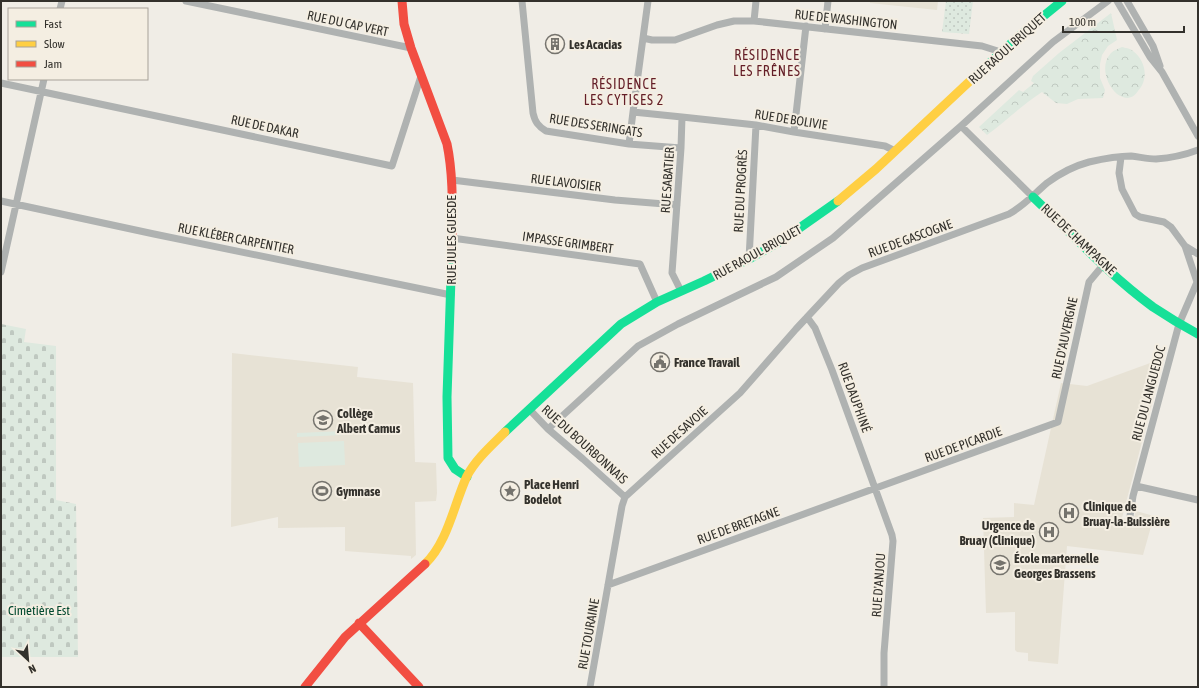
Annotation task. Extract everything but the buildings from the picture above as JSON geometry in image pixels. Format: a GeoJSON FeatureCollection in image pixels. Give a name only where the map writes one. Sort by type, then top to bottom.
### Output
{"type":"FeatureCollection","features":[{"type":"Feature","properties":{"kind":"street","name":"RUE DU CAP VERT"},"geometry":{"type":"LineString","coordinates":[[186,1],[411,48]]}},
{"type":"Feature","properties":{"kind":"street","name":"RUE JULES GUESDE"},"geometry":{"type":"LineString","coordinates":[[402,1],[404,24],[411,48],[447,144],[450,157],[452,180],[452,238],[447,397],[448,458],[456,471],[467,477]]}},
{"type":"Feature","properties":{"kind":"street","name":"RUE DES SERINGATS"},"geometry":{"type":"LineString","coordinates":[[522,1],[533,113],[535,121],[540,127],[546,131],[629,144],[681,148]]}},
{"type":"Feature","properties":{"kind":"street"},"geometry":{"type":"LineString","coordinates":[[629,144],[648,1]]}},
{"type":"Feature","properties":{"kind":"street"},"geometry":{"type":"LineString","coordinates":[[754,21],[756,1]]}},
{"type":"Feature","properties":{"kind":"street"},"geometry":{"type":"LineString","coordinates":[[825,29],[828,1]]}},
{"type":"Feature","properties":{"kind":"street","name":"RUE RAOUL BRIQUET"},"geometry":{"type":"LineString","coordinates":[[306,687],[336,647],[359,623],[432,556],[441,542],[467,477],[473,466],[484,453],[621,324],[657,302],[749,259],[781,241],[825,210],[856,186],[1033,23],[1062,1]]}},
{"type":"Feature","properties":{"kind":"street"},"geometry":{"type":"LineString","coordinates":[[548,429],[638,346],[678,324],[776,277],[833,238],[962,126],[1053,42],[1108,1]]}},
{"type":"Feature","properties":{"kind":"street"},"geometry":{"type":"LineString","coordinates":[[1117,1],[1150,57],[1162,72],[1198,136]]}},
{"type":"Feature","properties":{"kind":"street"},"geometry":{"type":"LineString","coordinates":[[1127,1],[1153,46],[1162,72]]}},
{"type":"Feature","properties":{"kind":"street","name":"RUE DE WASHINGTON"},"geometry":{"type":"LineString","coordinates":[[643,38],[652,40],[675,40],[717,25],[734,21],[754,21],[982,46],[1001,52]]}},
{"type":"Feature","properties":{"kind":"street"},"geometry":{"type":"LineString","coordinates":[[794,132],[806,26]]}},
{"type":"Feature","properties":{"kind":"street","name":"RUE DE DAKAR"},"geometry":{"type":"LineString","coordinates":[[41,91],[392,166],[421,76]]}},
{"type":"Feature","properties":{"kind":"street"},"geometry":{"type":"LineString","coordinates":[[1,272],[44,80]]}},
{"type":"Feature","properties":{"kind":"street"},"geometry":{"type":"LineString","coordinates":[[1,83],[41,91]]}},
{"type":"Feature","properties":{"kind":"street"},"geometry":{"type":"LineString","coordinates":[[633,112],[682,117]]}},
{"type":"Feature","properties":{"kind":"street","name":"RUE DE BOLIVIE"},"geometry":{"type":"LineString","coordinates":[[682,117],[756,125],[885,146],[894,151]]}},
{"type":"Feature","properties":{"kind":"street","name":"RUE SABATIER"},"geometry":{"type":"LineString","coordinates":[[681,292],[672,273],[682,117]]}},
{"type":"Feature","properties":{"kind":"street","name":"RUE DU PROGRÈS"},"geometry":{"type":"LineString","coordinates":[[749,259],[756,125]]}},
{"type":"Feature","properties":{"kind":"street","name":"RUE DE CHAMPAGNE"},"geometry":{"type":"LineString","coordinates":[[962,126],[1104,264],[1169,318],[1198,334]]}},
{"type":"Feature","properties":{"kind":"street","name":"RUE DE GASCOGNE"},"geometry":{"type":"LineString","coordinates":[[807,317],[839,283],[849,275],[862,268],[1009,214],[1020,208],[1048,183],[1069,170],[1097,160],[1132,156],[1165,158],[1198,150]]}},
{"type":"Feature","properties":{"kind":"street"},"geometry":{"type":"LineString","coordinates":[[1121,157],[1119,173],[1122,189],[1135,214],[1144,218],[1168,224],[1185,246],[1197,281]]}},
{"type":"Feature","properties":{"kind":"street","name":"RUE LAVOISIER"},"geometry":{"type":"LineString","coordinates":[[452,180],[616,200],[677,205]]}},
{"type":"Feature","properties":{"kind":"street","name":"RUE KLÉBER CARPENTIER"},"geometry":{"type":"LineString","coordinates":[[1,201],[451,295]]}},
{"type":"Feature","properties":{"kind":"street","name":"IMPASSE GRIMBERT"},"geometry":{"type":"LineString","coordinates":[[452,238],[640,264],[657,302]]}},
{"type":"Feature","properties":{"kind":"street"},"geometry":{"type":"LineString","coordinates":[[1185,246],[1198,254]]}},
{"type":"Feature","properties":{"kind":"street","name":"RUE D'AUVERGNE"},"geometry":{"type":"LineString","coordinates":[[1058,422],[1089,282],[1104,264]]}},
{"type":"Feature","properties":{"kind":"street","name":"RUE DU LANGUEDOC"},"geometry":{"type":"LineString","coordinates":[[1130,516],[1136,486],[1179,324],[1197,281]]}},
{"type":"Feature","properties":{"kind":"street","name":"RUE DAUPHINÉ"},"geometry":{"type":"LineString","coordinates":[[807,317],[815,328],[832,370],[876,488]]}},
{"type":"Feature","properties":{"kind":"street","name":"RUE DE SAVOIE"},"geometry":{"type":"LineString","coordinates":[[625,497],[740,393],[807,317]]}},
{"type":"Feature","properties":{"kind":"street","name":"RUE DU BOURBONNAIS"},"geometry":{"type":"LineString","coordinates":[[529,410],[548,429],[625,497]]}},
{"type":"Feature","properties":{"kind":"street","name":"RUE DE PICARDIE"},"geometry":{"type":"LineString","coordinates":[[876,488],[1058,422]]}},
{"type":"Feature","properties":{"kind":"street"},"geometry":{"type":"LineString","coordinates":[[1136,486],[1198,500]]}},
{"type":"Feature","properties":{"kind":"street","name":"RUE DE BRETAGNE"},"geometry":{"type":"LineString","coordinates":[[608,585],[876,488]]}},
{"type":"Feature","properties":{"kind":"street","name":"RUE D'ANJOU"},"geometry":{"type":"LineString","coordinates":[[876,488],[893,542],[884,653],[884,687]]}},
{"type":"Feature","properties":{"kind":"street"},"geometry":{"type":"LineString","coordinates":[[608,585],[622,506],[625,497]]}},
{"type":"Feature","properties":{"kind":"street","name":"RUE TOURAINE"},"geometry":{"type":"LineString","coordinates":[[590,687],[608,585]]}},
{"type":"Feature","properties":{"kind":"street"},"geometry":{"type":"LineString","coordinates":[[359,623],[419,687]]}},
{"type":"Feature","properties":{"kind":"shaded area"},"geometry":{"type":"Polygon","coordinates":[[[870,1],[938,1],[937,10],[870,3],[870,1]]]}},
{"type":"Feature","properties":{"kind":"shaded area","name":"Collège Albert Camus"},"geometry":{"type":"Polygon","coordinates":[[[232,353],[358,367],[357,377],[413,383],[415,462],[436,463],[437,493],[436,501],[415,502],[416,555],[411,559],[411,556],[345,551],[345,527],[278,528],[278,517],[231,527],[232,353]]]}},
{"type":"Feature","properties":{"kind":"shaded area","name":"Clinique de Bruay-la-Buissière"},"geometry":{"type":"Polygon","coordinates":[[[1164,358],[1122,518],[1133,520],[1136,511],[1154,516],[1143,555],[1067,546],[1058,664],[1028,661],[1028,653],[1017,652],[1015,650],[1015,612],[986,613],[983,518],[1014,517],[1014,503],[1034,505],[1061,383],[1087,386],[1164,358]]]}},
{"type":"Feature","properties":{"kind":"green space"},"geometry":{"type":"Polygon","coordinates":[[[946,1],[973,1],[969,34],[942,32],[946,1]]]}},
{"type":"Feature","properties":{"kind":"green space"},"geometry":{"type":"Polygon","coordinates":[[[1111,13],[1117,40],[1108,46],[1102,55],[1100,64],[1100,78],[1105,90],[1103,98],[1078,99],[1067,104],[1056,103],[1042,92],[987,135],[979,127],[1019,90],[1023,92],[1034,83],[1031,81],[1033,76],[1059,53],[1111,13]]]}},
{"type":"Feature","properties":{"kind":"green space"},"geometry":{"type":"Polygon","coordinates":[[[1122,47],[1133,51],[1141,60],[1145,76],[1144,81],[1135,95],[1128,98],[1122,97],[1113,90],[1107,80],[1105,69],[1108,58],[1112,52],[1122,47]]]}},
{"type":"Feature","properties":{"kind":"green space","name":"Cimetière Est"},"geometry":{"type":"Polygon","coordinates":[[[1,324],[26,329],[24,342],[56,346],[56,500],[76,504],[78,657],[1,657],[1,324]]]}},
{"type":"Feature","properties":{"kind":"green space"},"geometry":{"type":"Polygon","coordinates":[[[345,431],[345,435],[297,437],[297,433],[345,431]]]}},
{"type":"Feature","properties":{"kind":"green space"},"geometry":{"type":"Polygon","coordinates":[[[344,441],[345,465],[299,467],[298,443],[344,441]]]}},
{"type":"Feature","properties":{"kind":"traffic: fast"},"geometry":{"type":"LineString","coordinates":[[971,80],[1019,36],[1062,1]]}},
{"type":"Feature","properties":{"kind":"traffic: fast"},"geometry":{"type":"LineString","coordinates":[[1033,197],[1121,282],[1153,307],[1198,334]]}},
{"type":"Feature","properties":{"kind":"traffic: fast"},"geometry":{"type":"LineString","coordinates":[[505,432],[621,324],[657,302],[749,259],[781,241],[838,201]]}},
{"type":"Feature","properties":{"kind":"traffic: fast"},"geometry":{"type":"LineString","coordinates":[[452,248],[447,397],[448,458],[455,469],[467,477]]}},
{"type":"Feature","properties":{"kind":"traffic: slow"},"geometry":{"type":"LineString","coordinates":[[838,201],[876,169],[971,80]]}},
{"type":"Feature","properties":{"kind":"traffic: slow"},"geometry":{"type":"LineString","coordinates":[[425,564],[433,555],[445,534],[467,476],[484,453],[505,432]]}},
{"type":"Feature","properties":{"kind":"traffic: jam"},"geometry":{"type":"LineString","coordinates":[[402,1],[404,24],[411,48],[447,144],[452,183],[452,248]]}},
{"type":"Feature","properties":{"kind":"traffic: jam"},"geometry":{"type":"LineString","coordinates":[[305,687],[345,637],[425,564]]}},
{"type":"Feature","properties":{"kind":"traffic: jam"},"geometry":{"type":"LineString","coordinates":[[359,623],[419,687]]}},
{"type":"Feature","properties":{"kind":"place","name":"Les Acacias"},"geometry":{"type":"Point","coordinates":[555,44]}},
{"type":"Feature","properties":{"kind":"place","name":"France Travail"},"geometry":{"type":"Point","coordinates":[660,362]}},
{"type":"Feature","properties":{"kind":"place","name":"Collège Albert Camus"},"geometry":{"type":"Point","coordinates":[323,420]}},
{"type":"Feature","properties":{"kind":"place","name":"Gymnase"},"geometry":{"type":"Point","coordinates":[322,491]}},
{"type":"Feature","properties":{"kind":"place","name":"Place Henri Bodelot"},"geometry":{"type":"Point","coordinates":[510,491]}},
{"type":"Feature","properties":{"kind":"place","name":"Clinique de Bruay-la-Buissière"},"geometry":{"type":"Point","coordinates":[1069,513]}},
{"type":"Feature","properties":{"kind":"place","name":"Urgence de Bruay (Clinique)"},"geometry":{"type":"Point","coordinates":[1049,532]}},
{"type":"Feature","properties":{"kind":"place","name":"École marternelle Georges Brassens"},"geometry":{"type":"Point","coordinates":[1000,565]}},
{"type":"Feature","properties":{"kind":"district","name":"RÉSIDENCE LES FRÊNES"},"geometry":{"type":"Point","coordinates":[767,64]}},
{"type":"Feature","properties":{"kind":"district","name":"RÉSIDENCE LES CYTISES 2"},"geometry":{"type":"Point","coordinates":[624,92]}}]}
